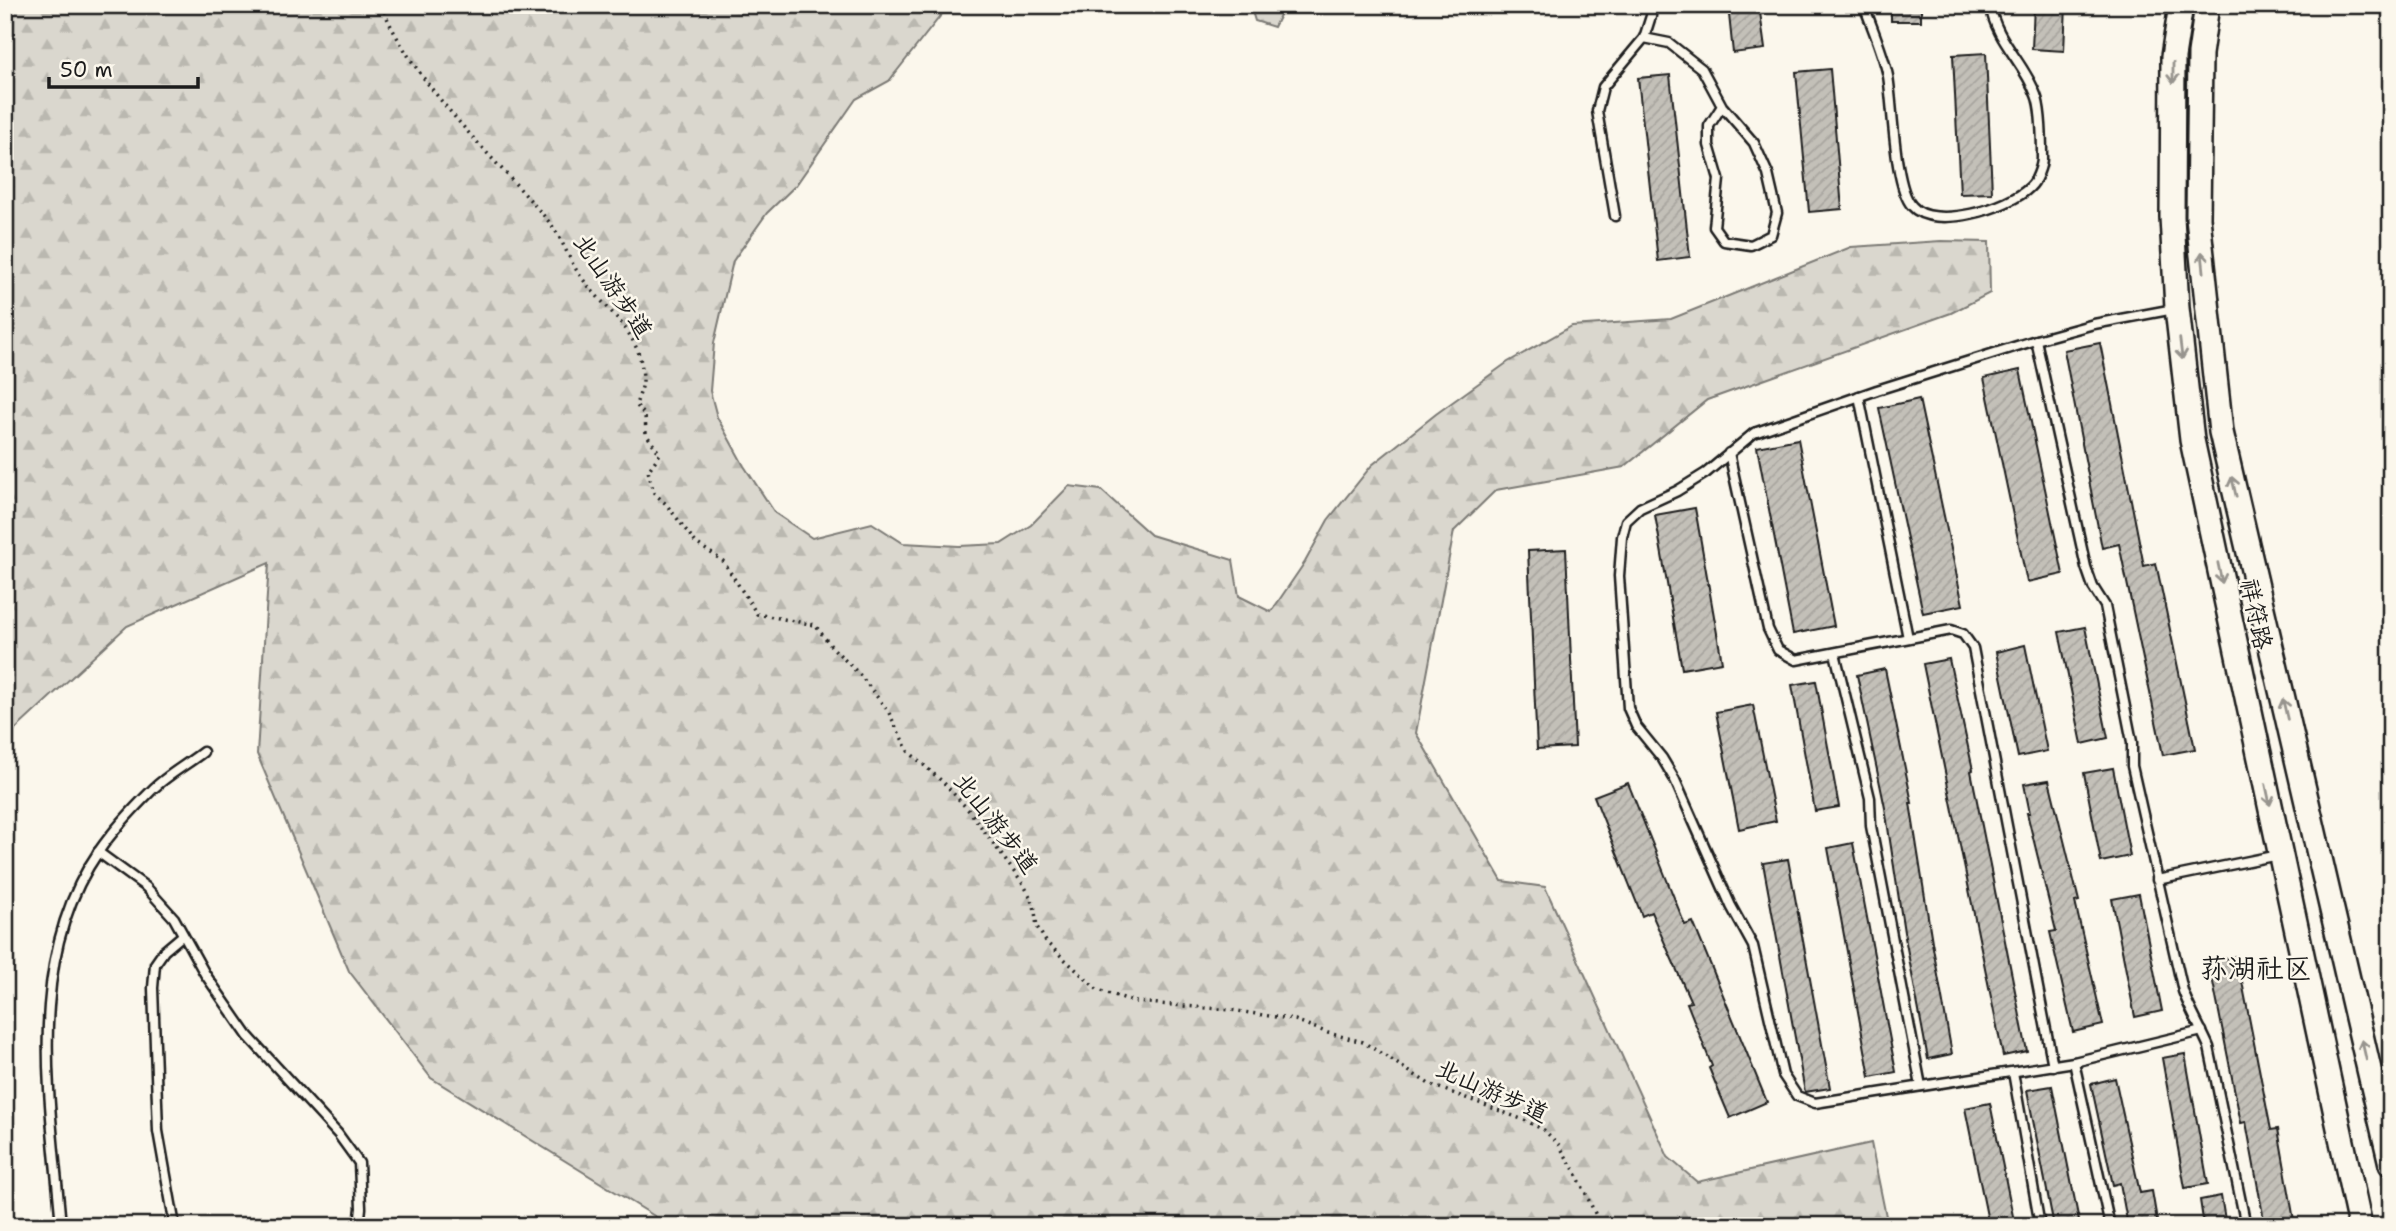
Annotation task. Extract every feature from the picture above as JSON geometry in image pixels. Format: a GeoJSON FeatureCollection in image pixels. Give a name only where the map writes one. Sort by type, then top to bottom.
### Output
{"type":"FeatureCollection","features":[{"type":"Feature","properties":{"kind":"main road","name":"祥符路"},"geometry":{"type":"LineString","coordinates":[[2181,5],[2173,57],[2172,217],[2177,308],[2192,440],[2360,1226]]}},
{"type":"Feature","properties":{"kind":"main road","name":"祥符路"},"geometry":{"type":"LineString","coordinates":[[2207,5],[2200,54],[2198,218],[2221,432],[2391,1164]]}},
{"type":"Feature","properties":{"kind":"lane"},"geometry":{"type":"LineString","coordinates":[[1615,215],[1597,111],[1603,87],[1644,38],[1652,5]]}},
{"type":"Feature","properties":{"kind":"lane"},"geometry":{"type":"LineString","coordinates":[[1864,5],[1887,74],[1902,188],[1912,206],[1927,216],[1955,217],[2005,204],[2031,187],[2042,162],[2037,97],[2028,77],[2003,42],[1990,5]]}},
{"type":"Feature","properties":{"kind":"lane"},"geometry":{"type":"LineString","coordinates":[[1644,38],[1669,43],[1702,69],[1722,106],[1754,143],[1768,174],[1777,212],[1771,234],[1751,245],[1724,241],[1714,227],[1719,179],[1709,145],[1709,126],[1722,106]]}},
{"type":"Feature","properties":{"kind":"lane"},"geometry":{"type":"LineString","coordinates":[[2177,308],[2094,324],[2036,340],[1754,433],[1706,473],[1677,491],[1640,508],[1626,521],[1619,576],[1628,708],[1636,726],[1662,758],[1675,780],[1731,906],[1753,946],[1783,1075],[1797,1097],[1815,1103],[2053,1066],[2202,1031]]}},
{"type":"Feature","properties":{"kind":"lane"},"geometry":{"type":"LineString","coordinates":[[2036,340],[2086,567],[2093,587],[2105,606],[2132,742],[2132,766],[2183,991],[2190,1013],[2209,1047],[2246,1226]]}},
{"type":"Feature","properties":{"kind":"lane"},"geometry":{"type":"LineString","coordinates":[[1859,397],[1908,638]]}},
{"type":"Feature","properties":{"kind":"lane"},"geometry":{"type":"LineString","coordinates":[[1729,453],[1768,629],[1778,650],[1796,660],[1951,630],[1963,634],[1973,648],[2053,1066]]}},
{"type":"Feature","properties":{"kind":"lane"},"geometry":{"type":"LineString","coordinates":[[1835,653],[1870,799],[1871,826],[1921,1086]]}},
{"type":"Feature","properties":{"kind":"lane"},"geometry":{"type":"LineString","coordinates":[[61,1226],[48,1057],[48,1018],[52,972],[72,900],[98,852],[153,789],[203,752]]}},
{"type":"Feature","properties":{"kind":"lane"},"geometry":{"type":"LineString","coordinates":[[98,852],[146,887],[174,918],[205,974],[247,1037],[338,1134],[359,1163],[359,1226]]}},
{"type":"Feature","properties":{"kind":"lane"},"geometry":{"type":"LineString","coordinates":[[2157,880],[2281,855]]}},
{"type":"Feature","properties":{"kind":"lane"},"geometry":{"type":"LineString","coordinates":[[175,1226],[158,1131],[153,988],[155,964],[164,951],[183,934]]}},
{"type":"Feature","properties":{"kind":"lane"},"geometry":{"type":"LineString","coordinates":[[2074,1062],[2110,1226]]}},
{"type":"Feature","properties":{"kind":"lane"},"geometry":{"type":"LineString","coordinates":[[2013,1072],[2040,1226]]}},
{"type":"Feature","properties":{"kind":"path","name":"北山游步道"},"geometry":{"type":"LineString","coordinates":[[382,5],[403,48],[426,82],[552,226],[577,271],[632,334],[640,356],[643,382],[636,405],[645,415],[646,434],[660,454],[648,471],[654,493],[666,503],[696,543],[723,561],[757,614],[814,625],[861,676],[888,711],[908,751],[944,783],[971,813],[1025,887],[1034,904],[1037,927],[1047,943],[1098,990],[1136,1002],[1231,1010],[1295,1020],[1328,1033],[1363,1042],[1429,1084],[1544,1130],[1559,1145],[1577,1175],[1601,1226]]}},
{"type":"Feature","properties":{"kind":"green space"},"geometry":{"type":"Polygon","coordinates":[[[5,5],[949,5],[889,81],[856,99],[796,185],[767,213],[733,261],[714,343],[710,391],[717,417],[744,466],[775,513],[812,538],[872,523],[903,543],[959,546],[1001,544],[1031,525],[1069,486],[1101,490],[1151,535],[1233,560],[1239,596],[1271,612],[1305,562],[1328,520],[1372,465],[1508,362],[1572,326],[1671,319],[1851,247],[1941,241],[1989,242],[1990,293],[1951,313],[1707,400],[1624,467],[1496,490],[1454,531],[1416,733],[1502,881],[1545,887],[1668,1157],[1697,1182],[1871,1143],[1888,1226],[664,1226],[664,1222],[431,1078],[349,971],[257,754],[269,563],[127,626],[5,739],[5,5]]]}},
{"type":"Feature","properties":{"kind":"green space"},"geometry":{"type":"Polygon","coordinates":[[[1250,5],[1285,5],[1274,27],[1255,21],[1250,5]]]}},
{"type":"Feature","properties":{"kind":"building"},"geometry":{"type":"Polygon","coordinates":[[[1728,5],[1759,5],[1765,49],[1733,53],[1728,5]]]}},
{"type":"Feature","properties":{"kind":"building"},"geometry":{"type":"Polygon","coordinates":[[[1891,5],[1921,5],[1921,21],[1891,21],[1891,5]]]}},
{"type":"Feature","properties":{"kind":"building"},"geometry":{"type":"Polygon","coordinates":[[[2034,5],[2066,5],[2064,51],[2032,49],[2034,5]]]}},
{"type":"Feature","properties":{"kind":"building"},"geometry":{"type":"Polygon","coordinates":[[[1986,53],[1992,193],[1960,194],[1953,55],[1986,53]]]}},
{"type":"Feature","properties":{"kind":"building"},"geometry":{"type":"Polygon","coordinates":[[[1830,69],[1842,209],[1809,212],[1796,72],[1830,69]]]}},
{"type":"Feature","properties":{"kind":"building"},"geometry":{"type":"Polygon","coordinates":[[[1670,75],[1690,257],[1658,261],[1638,78],[1670,75]]]}},
{"type":"Feature","properties":{"kind":"building"},"geometry":{"type":"Polygon","coordinates":[[[2100,343],[2144,566],[2156,563],[2195,749],[2163,755],[2119,544],[2102,548],[2064,350],[2100,343]]]}},
{"type":"Feature","properties":{"kind":"building"},"geometry":{"type":"Polygon","coordinates":[[[2020,370],[2063,574],[2027,582],[1984,378],[2020,370]]]}},
{"type":"Feature","properties":{"kind":"building"},"geometry":{"type":"Polygon","coordinates":[[[1919,399],[1963,605],[1923,613],[1879,408],[1919,399]]]}},
{"type":"Feature","properties":{"kind":"building"},"geometry":{"type":"Polygon","coordinates":[[[1798,439],[1834,626],[1793,634],[1757,447],[1798,439]]]}},
{"type":"Feature","properties":{"kind":"building"},"geometry":{"type":"Polygon","coordinates":[[[1695,508],[1722,662],[1682,669],[1655,515],[1695,508]]]}},
{"type":"Feature","properties":{"kind":"building"},"geometry":{"type":"Polygon","coordinates":[[[1566,549],[1575,747],[1537,749],[1528,551],[1566,549]]]}},
{"type":"Feature","properties":{"kind":"building"},"geometry":{"type":"Polygon","coordinates":[[[2085,627],[2108,738],[2082,744],[2059,632],[2085,627]]]}},
{"type":"Feature","properties":{"kind":"building"},"geometry":{"type":"Polygon","coordinates":[[[2025,645],[2047,751],[2018,757],[1996,652],[2025,645]]]}},
{"type":"Feature","properties":{"kind":"building"},"geometry":{"type":"Polygon","coordinates":[[[1949,659],[2027,1051],[2003,1056],[1923,664],[1949,659]]]}},
{"type":"Feature","properties":{"kind":"building"},"geometry":{"type":"Polygon","coordinates":[[[1885,669],[1912,803],[1932,942],[1952,1054],[1928,1059],[1904,932],[1885,808],[1857,675],[1885,669]]]}},
{"type":"Feature","properties":{"kind":"building"},"geometry":{"type":"Polygon","coordinates":[[[1816,681],[1839,807],[1815,811],[1792,685],[1816,681]]]}},
{"type":"Feature","properties":{"kind":"building"},"geometry":{"type":"Polygon","coordinates":[[[1753,705],[1776,821],[1739,829],[1716,712],[1753,705]]]}},
{"type":"Feature","properties":{"kind":"building"},"geometry":{"type":"Polygon","coordinates":[[[2113,768],[2130,856],[2101,862],[2084,773],[2113,768]]]}},
{"type":"Feature","properties":{"kind":"building"},"geometry":{"type":"Polygon","coordinates":[[[2049,780],[2079,901],[2075,902],[2103,1025],[2073,1032],[2050,932],[2056,931],[2027,813],[2030,813],[2024,784],[2049,780]]]}},
{"type":"Feature","properties":{"kind":"building"},"geometry":{"type":"Polygon","coordinates":[[[1628,783],[1685,925],[1693,922],[1767,1102],[1730,1118],[1709,1068],[1712,1066],[1687,1003],[1691,1002],[1651,912],[1642,916],[1594,796],[1628,783]]]}},
{"type":"Feature","properties":{"kind":"building"},"geometry":{"type":"Polygon","coordinates":[[[1853,843],[1896,1072],[1870,1077],[1828,848],[1853,843]]]}},
{"type":"Feature","properties":{"kind":"building"},"geometry":{"type":"Polygon","coordinates":[[[1788,859],[1830,1088],[1805,1092],[1763,863],[1788,859]]]}},
{"type":"Feature","properties":{"kind":"building"},"geometry":{"type":"Polygon","coordinates":[[[2139,894],[2162,1011],[2135,1017],[2112,899],[2139,894]]]}},
{"type":"Feature","properties":{"kind":"building"},"geometry":{"type":"Polygon","coordinates":[[[2237,956],[2271,1130],[2278,1129],[2295,1226],[2265,1226],[2246,1122],[2241,1123],[2209,962],[2237,956]]]}},
{"type":"Feature","properties":{"kind":"building"},"geometry":{"type":"Polygon","coordinates":[[[2185,1054],[2208,1184],[2185,1188],[2162,1058],[2185,1054]]]}},
{"type":"Feature","properties":{"kind":"building"},"geometry":{"type":"Polygon","coordinates":[[[2115,1078],[2140,1193],[2152,1191],[2158,1226],[2128,1226],[2120,1183],[2113,1185],[2091,1084],[2115,1078]]]}},
{"type":"Feature","properties":{"kind":"building"},"geometry":{"type":"Polygon","coordinates":[[[2052,1086],[2080,1226],[2054,1226],[2027,1090],[2052,1086]]]}},
{"type":"Feature","properties":{"kind":"building"},"geometry":{"type":"Polygon","coordinates":[[[1990,1103],[2015,1226],[1989,1226],[1965,1108],[1990,1103]]]}},
{"type":"Feature","properties":{"kind":"building"},"geometry":{"type":"Polygon","coordinates":[[[2221,1196],[2226,1226],[2204,1226],[2200,1200],[2221,1196]]]}},
{"type":"Feature","properties":{"kind":"district","name":"荪湖社区"},"geometry":{"type":"Point","coordinates":[2256,968]}}]}
